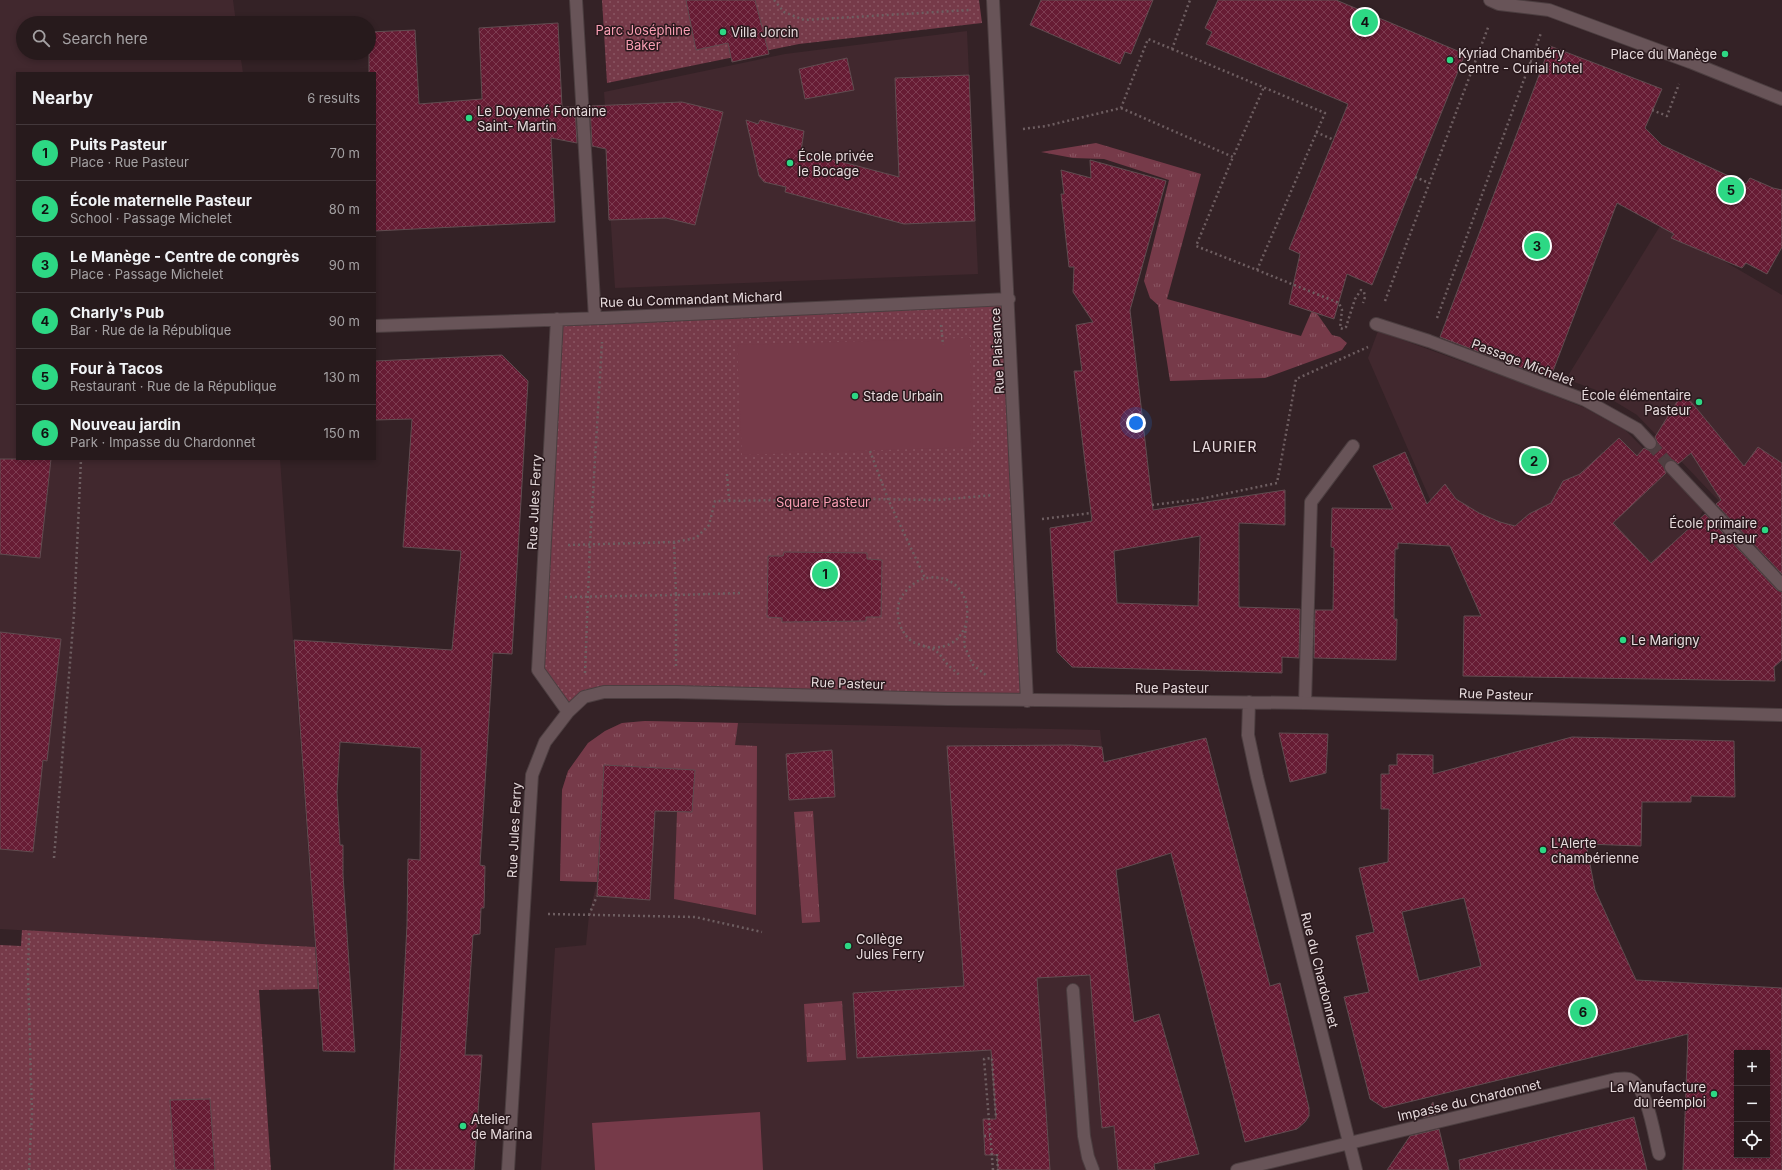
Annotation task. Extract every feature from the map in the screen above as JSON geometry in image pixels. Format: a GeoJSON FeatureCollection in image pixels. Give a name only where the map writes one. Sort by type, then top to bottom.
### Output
{"type":"FeatureCollection","features":[{"type":"Feature","properties":{"kind":"street"},"geometry":{"type":"LineString","coordinates":[[576,0],[599,318]]}},
{"type":"Feature","properties":{"kind":"street"},"geometry":{"type":"LineString","coordinates":[[1494,2],[1549,10],[1782,99]]}},
{"type":"Feature","properties":{"kind":"street","name":"Rue Plaisance"},"geometry":{"type":"LineString","coordinates":[[994,4],[998,132],[1009,299],[1027,701]]}},
{"type":"Feature","properties":{"kind":"street","name":"Rue du Commandant Michard"},"geometry":{"type":"LineString","coordinates":[[376,326],[599,318],[1009,299]]}},
{"type":"Feature","properties":{"kind":"street","name":"Rue Jules Ferry"},"geometry":{"type":"LineString","coordinates":[[508,1170],[532,775],[545,742],[568,712],[538,670],[557,319]]}},
{"type":"Feature","properties":{"kind":"street","name":"Passage Michelet"},"geometry":{"type":"LineString","coordinates":[[1376,324],[1429,341],[1585,400],[1637,428],[1650,443]]}},
{"type":"Feature","properties":{"kind":"street"},"geometry":{"type":"LineString","coordinates":[[1305,703],[1311,502],[1353,446]]}},
{"type":"Feature","properties":{"kind":"street"},"geometry":{"type":"LineString","coordinates":[[1671,468],[1782,585]]}},
{"type":"Feature","properties":{"kind":"street","name":"Rue Pasteur"},"geometry":{"type":"LineString","coordinates":[[568,712],[584,698],[604,692],[676,692],[960,700],[1305,703],[1782,716]]}},
{"type":"Feature","properties":{"kind":"street","name":"Rue du Chardonnet"},"geometry":{"type":"LineString","coordinates":[[1249,702],[1248,735],[1257,777],[1356,1170]]}},
{"type":"Feature","properties":{"kind":"street"},"geometry":{"type":"LineString","coordinates":[[1073,990],[1084,1136],[1088,1157],[1093,1170]]}},
{"type":"Feature","properties":{"kind":"street","name":"Impasse du Chardonnet"},"geometry":{"type":"LineString","coordinates":[[1237,1170],[1616,1079],[1628,1079],[1638,1086],[1645,1099],[1659,1154]]}},
{"type":"Feature","properties":{"kind":"path"},"geometry":{"type":"LineString","coordinates":[[774,0],[784,12],[804,20],[994,4]]}},
{"type":"Feature","properties":{"kind":"path"},"geometry":{"type":"LineString","coordinates":[[1172,49],[1190,0]]}},
{"type":"Feature","properties":{"kind":"path"},"geometry":{"type":"LineString","coordinates":[[1152,505],[1200,499],[1277,484],[1296,380],[1367,349],[1478,50],[1494,2]]}},
{"type":"Feature","properties":{"kind":"path"},"geometry":{"type":"LineString","coordinates":[[1429,341],[1549,10]]}},
{"type":"Feature","properties":{"kind":"path"},"geometry":{"type":"LineString","coordinates":[[1121,108],[1148,39],[1325,113],[1257,270]]}},
{"type":"Feature","properties":{"kind":"path"},"geometry":{"type":"LineString","coordinates":[[1530,61],[1542,66]]}},
{"type":"Feature","properties":{"kind":"path"},"geometry":{"type":"LineString","coordinates":[[1652,110],[1667,116],[1680,83],[1672,80]]}},
{"type":"Feature","properties":{"kind":"path"},"geometry":{"type":"LineString","coordinates":[[1264,87],[1196,246],[1339,303],[1342,310],[1340,328],[1343,329],[1346,327],[1355,299],[1361,290],[1364,292],[1365,297],[1363,304]]}},
{"type":"Feature","properties":{"kind":"path"},"geometry":{"type":"LineString","coordinates":[[998,132],[1046,126],[1121,108],[1233,157]]}},
{"type":"Feature","properties":{"kind":"path"},"geometry":{"type":"LineString","coordinates":[[1316,132],[1334,140]]}},
{"type":"Feature","properties":{"kind":"path"},"geometry":{"type":"LineString","coordinates":[[1415,177],[1429,183]]}},
{"type":"Feature","properties":{"kind":"path"},"geometry":{"type":"LineString","coordinates":[[584,698],[590,544],[602,358],[599,318]]}},
{"type":"Feature","properties":{"kind":"path"},"geometry":{"type":"LineString","coordinates":[[870,451],[888,499],[925,578]]}},
{"type":"Feature","properties":{"kind":"path"},"geometry":{"type":"LineString","coordinates":[[54,858],[74,614],[81,460]]}},
{"type":"Feature","properties":{"kind":"path"},"geometry":{"type":"LineString","coordinates":[[727,474],[729,500]]}},
{"type":"Feature","properties":{"kind":"path"},"geometry":{"type":"LineString","coordinates":[[545,545],[674,542],[696,538],[709,525],[714,501],[888,499],[939,500],[1018,492]]}},
{"type":"Feature","properties":{"kind":"path"},"geometry":{"type":"LineString","coordinates":[[1019,522],[1091,513]]}},
{"type":"Feature","properties":{"kind":"path"},"geometry":{"type":"LineString","coordinates":[[674,542],[676,595],[676,692]]}},
{"type":"Feature","properties":{"kind":"path"},"geometry":{"type":"LineString","coordinates":[[960,700],[959,674],[948,665],[938,652],[912,641],[900,625],[898,606],[902,597],[909,587],[925,578],[941,578],[955,584],[966,598],[969,611],[964,645],[973,665],[987,676],[998,693],[1006,700]]}},
{"type":"Feature","properties":{"kind":"path"},"geometry":{"type":"LineString","coordinates":[[543,597],[741,593]]}},
{"type":"Feature","properties":{"kind":"path"},"geometry":{"type":"LineString","coordinates":[[923,646],[941,647],[948,645],[958,638],[967,624]]}},
{"type":"Feature","properties":{"kind":"path"},"geometry":{"type":"LineString","coordinates":[[589,915],[597,896]]}},
{"type":"Feature","properties":{"kind":"path"},"geometry":{"type":"LineString","coordinates":[[524,912],[694,917],[762,932]]}},
{"type":"Feature","properties":{"kind":"path"},"geometry":{"type":"LineString","coordinates":[[29,930],[28,977],[32,1113],[29,1170]]}},
{"type":"Feature","properties":{"kind":"path"},"geometry":{"type":"LineString","coordinates":[[993,1170],[984,1059],[992,1058],[996,1118]]}},
{"type":"Feature","properties":{"kind":"path"},"geometry":{"type":"LineString","coordinates":[[984,1136],[990,1136]]}},
{"type":"Feature","properties":{"kind":"path"},"geometry":{"type":"LineString","coordinates":[[997,1154],[998,1170]]}},
{"type":"Feature","properties":{"kind":"shaded area"},"geometry":{"type":"Polygon","coordinates":[[[0,0],[233,0],[235,16],[16,16],[16,60],[241,60],[243,72],[16,72],[16,460],[280,460],[315,947],[0,929],[0,0]]]}},
{"type":"Feature","properties":{"kind":"shaded area","name":"École privée le Bocage"},"geometry":{"type":"Polygon","coordinates":[[[967,31],[978,274],[615,288],[604,92],[785,54],[967,31]]]}},
{"type":"Feature","properties":{"kind":"shaded area","name":"École élémentaire Pasteur"},"geometry":{"type":"Polygon","coordinates":[[[1660,226],[1681,236],[1782,295],[1782,562],[1719,501],[1637,415],[1596,390],[1566,379],[1660,226]]]}},
{"type":"Feature","properties":{"kind":"shaded area"},"geometry":{"type":"Polygon","coordinates":[[[1378,331],[1524,384],[1585,408],[1625,430],[1704,509],[1698,520],[1747,570],[1468,586],[1368,358],[1378,331]]]}},
{"type":"Feature","properties":{"kind":"shaded area","name":"Collège Jules Ferry"},"geometry":{"type":"Polygon","coordinates":[[[645,721],[1100,730],[1142,1090],[1155,1170],[541,1170],[555,948],[586,945],[589,915],[597,882],[560,881],[562,790],[568,771],[588,743],[605,731],[622,723],[645,721]]]}},
{"type":"Feature","properties":{"kind":"green space","name":"Parc Joséphine Baker"},"geometry":{"type":"Polygon","coordinates":[[[602,0],[979,0],[982,23],[799,44],[607,83],[602,0]]]}},
{"type":"Feature","properties":{"kind":"green space"},"geometry":{"type":"Polygon","coordinates":[[[1096,143],[1201,174],[1167,299],[1301,336],[1313,308],[1332,335],[1340,337],[1347,343],[1342,350],[1265,378],[1170,381],[1158,305],[1150,298],[1144,281],[1169,180],[1104,159],[1073,158],[1041,152],[1096,143]]]}},
{"type":"Feature","properties":{"kind":"green space","name":"Square Pasteur"},"geometry":{"type":"Polygon","coordinates":[[[1009,299],[1027,701],[604,692],[568,712],[538,670],[557,319],[1009,299]]]}},
{"type":"Feature","properties":{"kind":"green space","name":"Stade Urbain"},"geometry":{"type":"Polygon","coordinates":[[[970,338],[973,447],[742,455],[737,345],[970,338]]]}},
{"type":"Feature","properties":{"kind":"green space"},"geometry":{"type":"Polygon","coordinates":[[[645,721],[738,723],[735,745],[757,746],[756,915],[674,899],[677,812],[692,812],[694,770],[604,765],[597,882],[560,881],[562,790],[568,771],[588,743],[605,731],[622,723],[645,721]]]}},
{"type":"Feature","properties":{"kind":"green space"},"geometry":{"type":"Polygon","coordinates":[[[813,811],[820,922],[802,923],[794,812],[813,811]]]}},
{"type":"Feature","properties":{"kind":"green space"},"geometry":{"type":"Polygon","coordinates":[[[22,930],[315,947],[318,989],[259,990],[271,1170],[0,1170],[0,945],[21,946],[22,930]]]}},
{"type":"Feature","properties":{"kind":"green space"},"geometry":{"type":"Polygon","coordinates":[[[842,1001],[846,1060],[807,1062],[804,1004],[842,1001]]]}},
{"type":"Feature","properties":{"kind":"green space"},"geometry":{"type":"Polygon","coordinates":[[[760,1112],[763,1170],[595,1170],[592,1123],[760,1112]]]}},
{"type":"Feature","properties":{"kind":"building","name":"Villa Jorcin"},"geometry":{"type":"Polygon","coordinates":[[[686,0],[755,0],[769,54],[732,62],[728,43],[696,50],[686,0]]]}},
{"type":"Feature","properties":{"kind":"building"},"geometry":{"type":"Polygon","coordinates":[[[1041,0],[1153,0],[1131,54],[1125,52],[1120,64],[1030,25],[1041,0]]]}},
{"type":"Feature","properties":{"kind":"building"},"geometry":{"type":"Polygon","coordinates":[[[1218,0],[1336,0],[1465,54],[1372,285],[1347,274],[1334,319],[1289,304],[1300,254],[1289,249],[1348,104],[1206,44],[1212,32],[1205,28],[1218,0]]]}},
{"type":"Feature","properties":{"kind":"building","name":"Le Doyenné Fontaine Saint- Martin"},"geometry":{"type":"Polygon","coordinates":[[[558,23],[562,107],[575,107],[577,143],[551,138],[555,222],[376,231],[376,72],[369,72],[369,60],[376,60],[376,32],[415,30],[419,104],[482,99],[479,28],[558,23]]]}},
{"type":"Feature","properties":{"kind":"building"},"geometry":{"type":"Polygon","coordinates":[[[1550,46],[1662,89],[1645,128],[1662,145],[1746,184],[1750,178],[1773,188],[1782,190],[1782,247],[1767,274],[1746,263],[1742,268],[1671,238],[1674,234],[1617,203],[1550,379],[1440,337],[1550,46]]]}},
{"type":"Feature","properties":{"kind":"building"},"geometry":{"type":"Polygon","coordinates":[[[847,58],[854,90],[805,99],[799,69],[847,58]]]}},
{"type":"Feature","properties":{"kind":"building"},"geometry":{"type":"Polygon","coordinates":[[[969,75],[975,221],[904,224],[785,192],[786,187],[764,182],[759,176],[746,120],[758,124],[760,120],[804,131],[801,151],[899,177],[895,78],[969,75]]]}},
{"type":"Feature","properties":{"kind":"building"},"geometry":{"type":"Polygon","coordinates":[[[682,102],[723,112],[695,225],[666,218],[609,220],[606,149],[592,146],[590,106],[682,102]]]}},
{"type":"Feature","properties":{"kind":"building"},"geometry":{"type":"Polygon","coordinates":[[[1090,160],[1166,181],[1130,310],[1153,510],[1285,490],[1285,525],[1239,523],[1239,607],[1300,609],[1299,658],[1282,657],[1282,673],[1072,667],[1057,652],[1050,528],[1092,521],[1074,371],[1082,371],[1076,325],[1093,322],[1073,292],[1074,267],[1069,267],[1061,194],[1064,194],[1061,170],[1091,178],[1090,160]],[[1200,536],[1114,551],[1117,603],[1198,606],[1200,536]]]}},
{"type":"Feature","properties":{"kind":"building"},"geometry":{"type":"Polygon","coordinates":[[[502,355],[528,381],[512,654],[493,653],[480,865],[485,866],[484,908],[481,908],[480,934],[473,935],[465,1055],[482,1055],[474,1170],[394,1170],[407,925],[408,859],[420,860],[421,748],[340,742],[337,793],[340,845],[343,845],[343,875],[355,1052],[323,1051],[294,640],[452,650],[461,551],[403,547],[412,419],[376,420],[376,361],[502,355]]]}},
{"type":"Feature","properties":{"kind":"building"},"geometry":{"type":"Polygon","coordinates":[[[1683,392],[1744,466],[1758,447],[1782,463],[1782,574],[1716,504],[1721,500],[1691,453],[1678,464],[1673,460],[1666,461],[1664,468],[1666,473],[1613,523],[1651,563],[1705,514],[1777,590],[1782,592],[1782,660],[1774,667],[1775,681],[1463,676],[1464,616],[1481,616],[1450,546],[1398,543],[1398,549],[1395,549],[1394,619],[1397,619],[1396,660],[1314,658],[1315,610],[1333,610],[1334,548],[1331,547],[1332,508],[1393,509],[1373,466],[1405,452],[1427,504],[1445,484],[1456,499],[1479,513],[1500,522],[1515,526],[1529,514],[1551,503],[1563,481],[1580,474],[1619,438],[1637,456],[1644,448],[1648,450],[1655,449],[1657,442],[1655,437],[1683,392]]]}},
{"type":"Feature","properties":{"kind":"building"},"geometry":{"type":"Polygon","coordinates":[[[0,459],[51,460],[40,558],[0,554],[0,459]]]}},
{"type":"Feature","properties":{"kind":"building"},"geometry":{"type":"Polygon","coordinates":[[[784,552],[867,553],[867,559],[882,560],[881,617],[866,617],[866,621],[782,622],[782,618],[767,617],[768,556],[783,556],[784,552]]]}},
{"type":"Feature","properties":{"kind":"building"},"geometry":{"type":"Polygon","coordinates":[[[0,632],[61,639],[47,761],[43,760],[33,852],[0,849],[0,632]]]}},
{"type":"Feature","properties":{"kind":"building"},"geometry":{"type":"Polygon","coordinates":[[[1279,733],[1328,734],[1326,773],[1290,782],[1279,733]]]}},
{"type":"Feature","properties":{"kind":"building"},"geometry":{"type":"Polygon","coordinates":[[[1572,737],[1734,741],[1735,797],[1691,796],[1691,802],[1642,802],[1641,846],[1586,844],[1595,890],[1636,980],[1782,988],[1782,1170],[1683,1170],[1688,1034],[1384,1108],[1370,1099],[1344,997],[1369,992],[1356,936],[1374,932],[1359,868],[1388,862],[1389,809],[1381,809],[1381,774],[1389,774],[1389,765],[1397,765],[1397,754],[1433,755],[1433,774],[1572,737]],[[1464,898],[1402,912],[1419,981],[1481,966],[1464,898]]]}},
{"type":"Feature","properties":{"kind":"building"},"geometry":{"type":"Polygon","coordinates":[[[1206,738],[1270,986],[1280,983],[1309,1108],[1309,1116],[1297,1129],[1245,1142],[1171,853],[1116,870],[1134,1022],[1159,1014],[1199,1154],[1154,1164],[1155,1170],[1118,1170],[1114,1126],[1102,1128],[1090,975],[1037,978],[1050,1170],[998,1170],[997,1155],[985,1155],[983,1119],[996,1119],[991,1050],[857,1058],[853,993],[964,986],[947,746],[1071,745],[1102,747],[1104,762],[1206,738]]]}},
{"type":"Feature","properties":{"kind":"building"},"geometry":{"type":"Polygon","coordinates":[[[832,750],[835,797],[789,800],[786,754],[832,750]]]}},
{"type":"Feature","properties":{"kind":"building"},"geometry":{"type":"Polygon","coordinates":[[[604,765],[695,770],[692,812],[655,811],[650,900],[597,896],[604,765]]]}},
{"type":"Feature","properties":{"kind":"building"},"geometry":{"type":"Polygon","coordinates":[[[210,1099],[215,1170],[175,1170],[170,1100],[210,1099]]]}},
{"type":"Feature","properties":{"kind":"building"},"geometry":{"type":"Polygon","coordinates":[[[1433,1102],[1436,1114],[1423,1118],[1433,1102]]]}},
{"type":"Feature","properties":{"kind":"building"},"geometry":{"type":"Polygon","coordinates":[[[1634,1117],[1647,1170],[1460,1170],[1459,1160],[1634,1117]]]}},
{"type":"Feature","properties":{"kind":"building"},"geometry":{"type":"Polygon","coordinates":[[[1439,1129],[1449,1170],[1387,1170],[1410,1136],[1439,1129]]]}},
{"type":"Feature","properties":{"kind":"tunnel"},"geometry":{"type":"LineString","coordinates":[[1650,443],[1671,467]]}},
{"type":"Feature","properties":{"kind":"place","name":"Charly's Pub"},"geometry":{"type":"Point","coordinates":[1365,22]}},
{"type":"Feature","properties":{"kind":"place","name":"Villa Jorcin"},"geometry":{"type":"Point","coordinates":[723,32]}},
{"type":"Feature","properties":{"kind":"place","name":"Place du Manège"},"geometry":{"type":"Point","coordinates":[1725,54]}},
{"type":"Feature","properties":{"kind":"place","name":"Kyriad Chambéry Centre - Curial hotel"},"geometry":{"type":"Point","coordinates":[1450,60]}},
{"type":"Feature","properties":{"kind":"place","name":"Le Doyenné Fontaine Saint- Martin"},"geometry":{"type":"Point","coordinates":[469,118]}},
{"type":"Feature","properties":{"kind":"place","name":"École privée le Bocage"},"geometry":{"type":"Point","coordinates":[790,163]}},
{"type":"Feature","properties":{"kind":"place","name":"Four à Tacos"},"geometry":{"type":"Point","coordinates":[1731,190]}},
{"type":"Feature","properties":{"kind":"place","name":"Le Manège - Centre de congrès"},"geometry":{"type":"Point","coordinates":[1537,246]}},
{"type":"Feature","properties":{"kind":"place","name":"Stade Urbain"},"geometry":{"type":"Point","coordinates":[855,396]}},
{"type":"Feature","properties":{"kind":"place","name":"École élémentaire Pasteur"},"geometry":{"type":"Point","coordinates":[1699,402]}},
{"type":"Feature","properties":{"kind":"place","name":"École maternelle Pasteur"},"geometry":{"type":"Point","coordinates":[1534,461]}},
{"type":"Feature","properties":{"kind":"place","name":"École primaire Pasteur"},"geometry":{"type":"Point","coordinates":[1765,530]}},
{"type":"Feature","properties":{"kind":"place","name":"Puits Pasteur"},"geometry":{"type":"Point","coordinates":[825,574]}},
{"type":"Feature","properties":{"kind":"place","name":"Le Marigny"},"geometry":{"type":"Point","coordinates":[1623,640]}},
{"type":"Feature","properties":{"kind":"place","name":"L'Alerte chambérienne"},"geometry":{"type":"Point","coordinates":[1543,850]}},
{"type":"Feature","properties":{"kind":"place","name":"Collège Jules Ferry"},"geometry":{"type":"Point","coordinates":[848,946]}},
{"type":"Feature","properties":{"kind":"place","name":"Nouveau jardin"},"geometry":{"type":"Point","coordinates":[1583,1012]}},
{"type":"Feature","properties":{"kind":"place","name":"La Manufacture du réemploi"},"geometry":{"type":"Point","coordinates":[1714,1094]}},
{"type":"Feature","properties":{"kind":"place","name":"Atelier de Marina"},"geometry":{"type":"Point","coordinates":[463,1126]}},
{"type":"Feature","properties":{"kind":"district","name":"LAURIER"},"geometry":{"type":"Point","coordinates":[1225,447]}}]}
